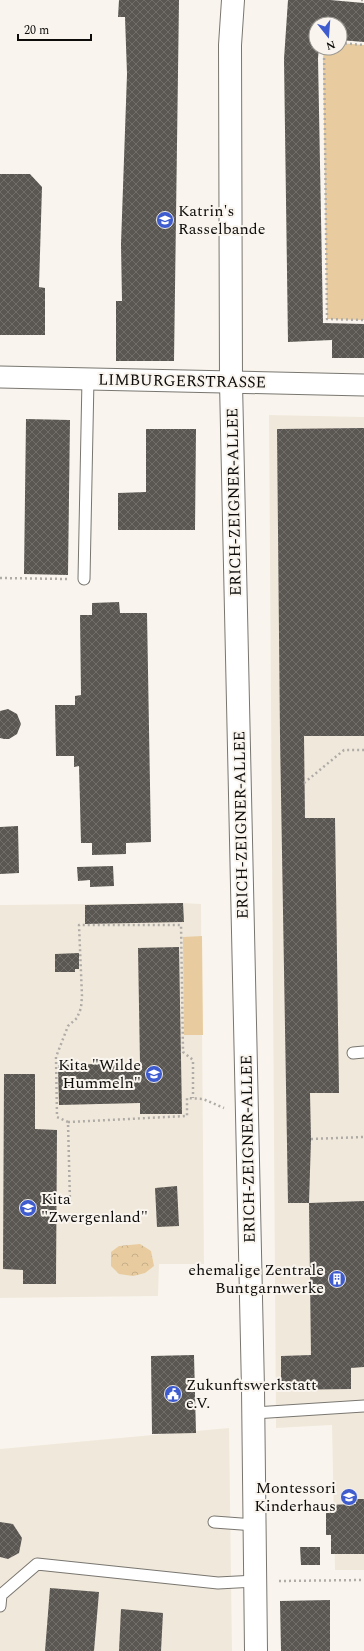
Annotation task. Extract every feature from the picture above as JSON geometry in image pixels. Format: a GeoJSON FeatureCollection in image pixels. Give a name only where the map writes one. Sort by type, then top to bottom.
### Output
{"type":"FeatureCollection","features":[{"type":"Feature","properties":{"kind":"street","name":"ERICH-ZEIGNER-ALLEE"},"geometry":{"type":"LineString","coordinates":[[233,0],[230,45],[231,382],[254,1413],[256,1651]]}},
{"type":"Feature","properties":{"kind":"street","name":"LIMBURGERSTRASSE"},"geometry":{"type":"LineString","coordinates":[[0,377],[364,384]]}},
{"type":"Feature","properties":{"kind":"lane"},"geometry":{"type":"LineString","coordinates":[[84,579],[88,379]]}},
{"type":"Feature","properties":{"kind":"lane"},"geometry":{"type":"LineString","coordinates":[[352,1052],[364,1052]]}},
{"type":"Feature","properties":{"kind":"lane"},"geometry":{"type":"LineString","coordinates":[[254,1413],[364,1406]]}},
{"type":"Feature","properties":{"kind":"lane"},"geometry":{"type":"LineString","coordinates":[[214,1522],[255,1524]]}},
{"type":"Feature","properties":{"kind":"lane"},"geometry":{"type":"LineString","coordinates":[[0,1606],[1,1595],[37,1564],[218,1583],[256,1581]]}},
{"type":"Feature","properties":{"kind":"path"},"geometry":{"type":"LineString","coordinates":[[348,44],[364,45]]}},
{"type":"Feature","properties":{"kind":"path"},"geometry":{"type":"LineString","coordinates":[[324,56],[327,320],[364,320]]}},
{"type":"Feature","properties":{"kind":"path"},"geometry":{"type":"LineString","coordinates":[[0,578],[84,579]]}},
{"type":"Feature","properties":{"kind":"path"},"geometry":{"type":"LineString","coordinates":[[304,783],[344,750],[364,750]]}},
{"type":"Feature","properties":{"kind":"path"},"geometry":{"type":"LineString","coordinates":[[193,1098],[193,1060],[183,1052],[181,925],[80,925],[81,1008],[76,1018],[68,1026],[56,1057],[57,1117],[68,1122],[187,1116],[187,1098],[193,1098],[204,1098]]}},
{"type":"Feature","properties":{"kind":"path"},"geometry":{"type":"LineString","coordinates":[[68,1122],[70,1202]]}},
{"type":"Feature","properties":{"kind":"path"},"geometry":{"type":"LineString","coordinates":[[311,1139],[364,1137]]}},
{"type":"Feature","properties":{"kind":"path"},"geometry":{"type":"LineString","coordinates":[[256,1581],[364,1580]]}},
{"type":"Feature","properties":{"kind":"shaded area"},"geometry":{"type":"Polygon","coordinates":[[[269,415],[364,417],[364,1570],[335,1570],[332,1425],[276,1428],[269,415]]]}},
{"type":"Feature","properties":{"kind":"shaded area"},"geometry":{"type":"Polygon","coordinates":[[[201,904],[204,1264],[159,1264],[158,1296],[0,1298],[0,905],[201,904]]]}},
{"type":"Feature","properties":{"kind":"shaded area"},"geometry":{"type":"Polygon","coordinates":[[[229,1428],[232,1651],[0,1651],[0,1449],[229,1428]]]}},
{"type":"Feature","properties":{"kind":"green space"},"geometry":{"type":"Polygon","coordinates":[[[348,44],[364,45],[364,320],[327,319],[323,56],[348,56],[348,44]]]}},
{"type":"Feature","properties":{"kind":"green space"},"geometry":{"type":"Polygon","coordinates":[[[202,936],[203,1035],[184,1035],[183,937],[202,936]]]}},
{"type":"Feature","properties":{"kind":"green space"},"geometry":{"type":"Polygon","coordinates":[[[140,1244],[151,1251],[154,1266],[145,1273],[133,1276],[119,1274],[111,1266],[111,1252],[119,1246],[140,1244]]]}},
{"type":"Feature","properties":{"kind":"building"},"geometry":{"type":"Polygon","coordinates":[[[119,0],[179,0],[174,361],[116,361],[116,301],[122,301],[121,244],[127,74],[125,17],[118,17],[119,0]]]}},
{"type":"Feature","properties":{"kind":"building"},"geometry":{"type":"Polygon","coordinates":[[[288,0],[330,0],[364,3],[364,42],[348,41],[348,16],[308,16],[308,56],[318,56],[323,323],[364,324],[364,358],[332,358],[332,340],[288,342],[284,59],[288,0]]]}},
{"type":"Feature","properties":{"kind":"building"},"geometry":{"type":"Polygon","coordinates":[[[0,174],[30,174],[42,187],[39,287],[45,288],[45,335],[0,335],[0,174]]]}},
{"type":"Feature","properties":{"kind":"building"},"geometry":{"type":"Polygon","coordinates":[[[26,419],[70,420],[68,575],[24,574],[26,419]]]}},
{"type":"Feature","properties":{"kind":"building"},"geometry":{"type":"Polygon","coordinates":[[[364,428],[364,736],[304,736],[305,818],[335,818],[339,1093],[310,1093],[311,1139],[309,1203],[288,1203],[280,736],[277,429],[364,428]]]}},
{"type":"Feature","properties":{"kind":"building"},"geometry":{"type":"Polygon","coordinates":[[[146,429],[196,429],[195,530],[118,530],[118,493],[146,492],[146,429]]]}},
{"type":"Feature","properties":{"kind":"building"},"geometry":{"type":"Polygon","coordinates":[[[119,602],[120,613],[147,613],[151,842],[126,843],[126,854],[92,855],[92,843],[81,843],[79,766],[74,767],[74,756],[56,756],[55,705],[75,705],[75,696],[81,695],[80,615],[92,615],[92,603],[119,602]]]}},
{"type":"Feature","properties":{"kind":"building"},"geometry":{"type":"Polygon","coordinates":[[[8,709],[17,714],[21,724],[17,734],[9,739],[4,739],[0,738],[0,711],[8,709]]]}},
{"type":"Feature","properties":{"kind":"building"},"geometry":{"type":"Polygon","coordinates":[[[18,826],[19,873],[0,874],[0,827],[18,826]]]}},
{"type":"Feature","properties":{"kind":"building"},"geometry":{"type":"Polygon","coordinates":[[[113,866],[114,886],[90,887],[90,880],[78,881],[77,867],[113,866]]]}},
{"type":"Feature","properties":{"kind":"building"},"geometry":{"type":"Polygon","coordinates":[[[183,903],[184,922],[85,924],[85,905],[183,903]]]}},
{"type":"Feature","properties":{"kind":"building"},"geometry":{"type":"Polygon","coordinates":[[[179,947],[182,1114],[140,1114],[140,1103],[59,1105],[58,1065],[140,1063],[138,948],[179,947]]]}},
{"type":"Feature","properties":{"kind":"building"},"geometry":{"type":"Polygon","coordinates":[[[79,953],[79,969],[75,969],[75,972],[55,972],[55,954],[79,953]]]}},
{"type":"Feature","properties":{"kind":"building"},"geometry":{"type":"Polygon","coordinates":[[[4,1074],[35,1074],[35,1129],[57,1130],[56,1284],[23,1284],[23,1270],[3,1269],[4,1074]]]}},
{"type":"Feature","properties":{"kind":"building"},"geometry":{"type":"Polygon","coordinates":[[[177,1186],[179,1226],[157,1227],[155,1188],[177,1186]]]}},
{"type":"Feature","properties":{"kind":"building","name":"ehemalige Zentrale Buntgarnwerke"},"geometry":{"type":"Polygon","coordinates":[[[364,1201],[364,1367],[351,1368],[351,1389],[281,1390],[281,1356],[311,1355],[309,1203],[364,1201]]]}},
{"type":"Feature","properties":{"kind":"building","name":"Zukunftswerkstatt e.V."},"geometry":{"type":"Polygon","coordinates":[[[194,1355],[196,1433],[152,1434],[151,1356],[194,1355]]]}},
{"type":"Feature","properties":{"kind":"building","name":"Montessori Kinderhaus"},"geometry":{"type":"Polygon","coordinates":[[[355,1499],[364,1499],[364,1554],[331,1554],[331,1535],[326,1535],[326,1505],[356,1504],[355,1499]]]}},
{"type":"Feature","properties":{"kind":"building"},"geometry":{"type":"Polygon","coordinates":[[[0,1522],[13,1524],[22,1538],[19,1553],[8,1559],[0,1557],[0,1522]]]}},
{"type":"Feature","properties":{"kind":"building"},"geometry":{"type":"Polygon","coordinates":[[[300,1547],[320,1547],[320,1565],[301,1565],[300,1547]]]}},
{"type":"Feature","properties":{"kind":"building"},"geometry":{"type":"Polygon","coordinates":[[[50,1588],[99,1592],[94,1651],[45,1651],[50,1588]]]}},
{"type":"Feature","properties":{"kind":"building"},"geometry":{"type":"Polygon","coordinates":[[[330,1600],[330,1651],[281,1651],[280,1601],[330,1600]]]}},
{"type":"Feature","properties":{"kind":"building"},"geometry":{"type":"Polygon","coordinates":[[[121,1609],[163,1613],[161,1651],[119,1651],[121,1609]]]}},
{"type":"Feature","properties":{"kind":"place","name":"Katrin's Rasselbande"},"geometry":{"type":"Point","coordinates":[165,220]}},
{"type":"Feature","properties":{"kind":"place","name":"Kita \"Wilde Hummeln\""},"geometry":{"type":"Point","coordinates":[154,1074]}},
{"type":"Feature","properties":{"kind":"place","name":"Kita \"Zwergenland\""},"geometry":{"type":"Point","coordinates":[28,1208]}},
{"type":"Feature","properties":{"kind":"place","name":"ehemalige Zentrale Buntgarnwerke"},"geometry":{"type":"Point","coordinates":[337,1279]}},
{"type":"Feature","properties":{"kind":"place","name":"Zukunftswerkstatt e.V."},"geometry":{"type":"Point","coordinates":[173,1394]}},
{"type":"Feature","properties":{"kind":"place","name":"Montessori Kinderhaus"},"geometry":{"type":"Point","coordinates":[349,1497]}}]}
